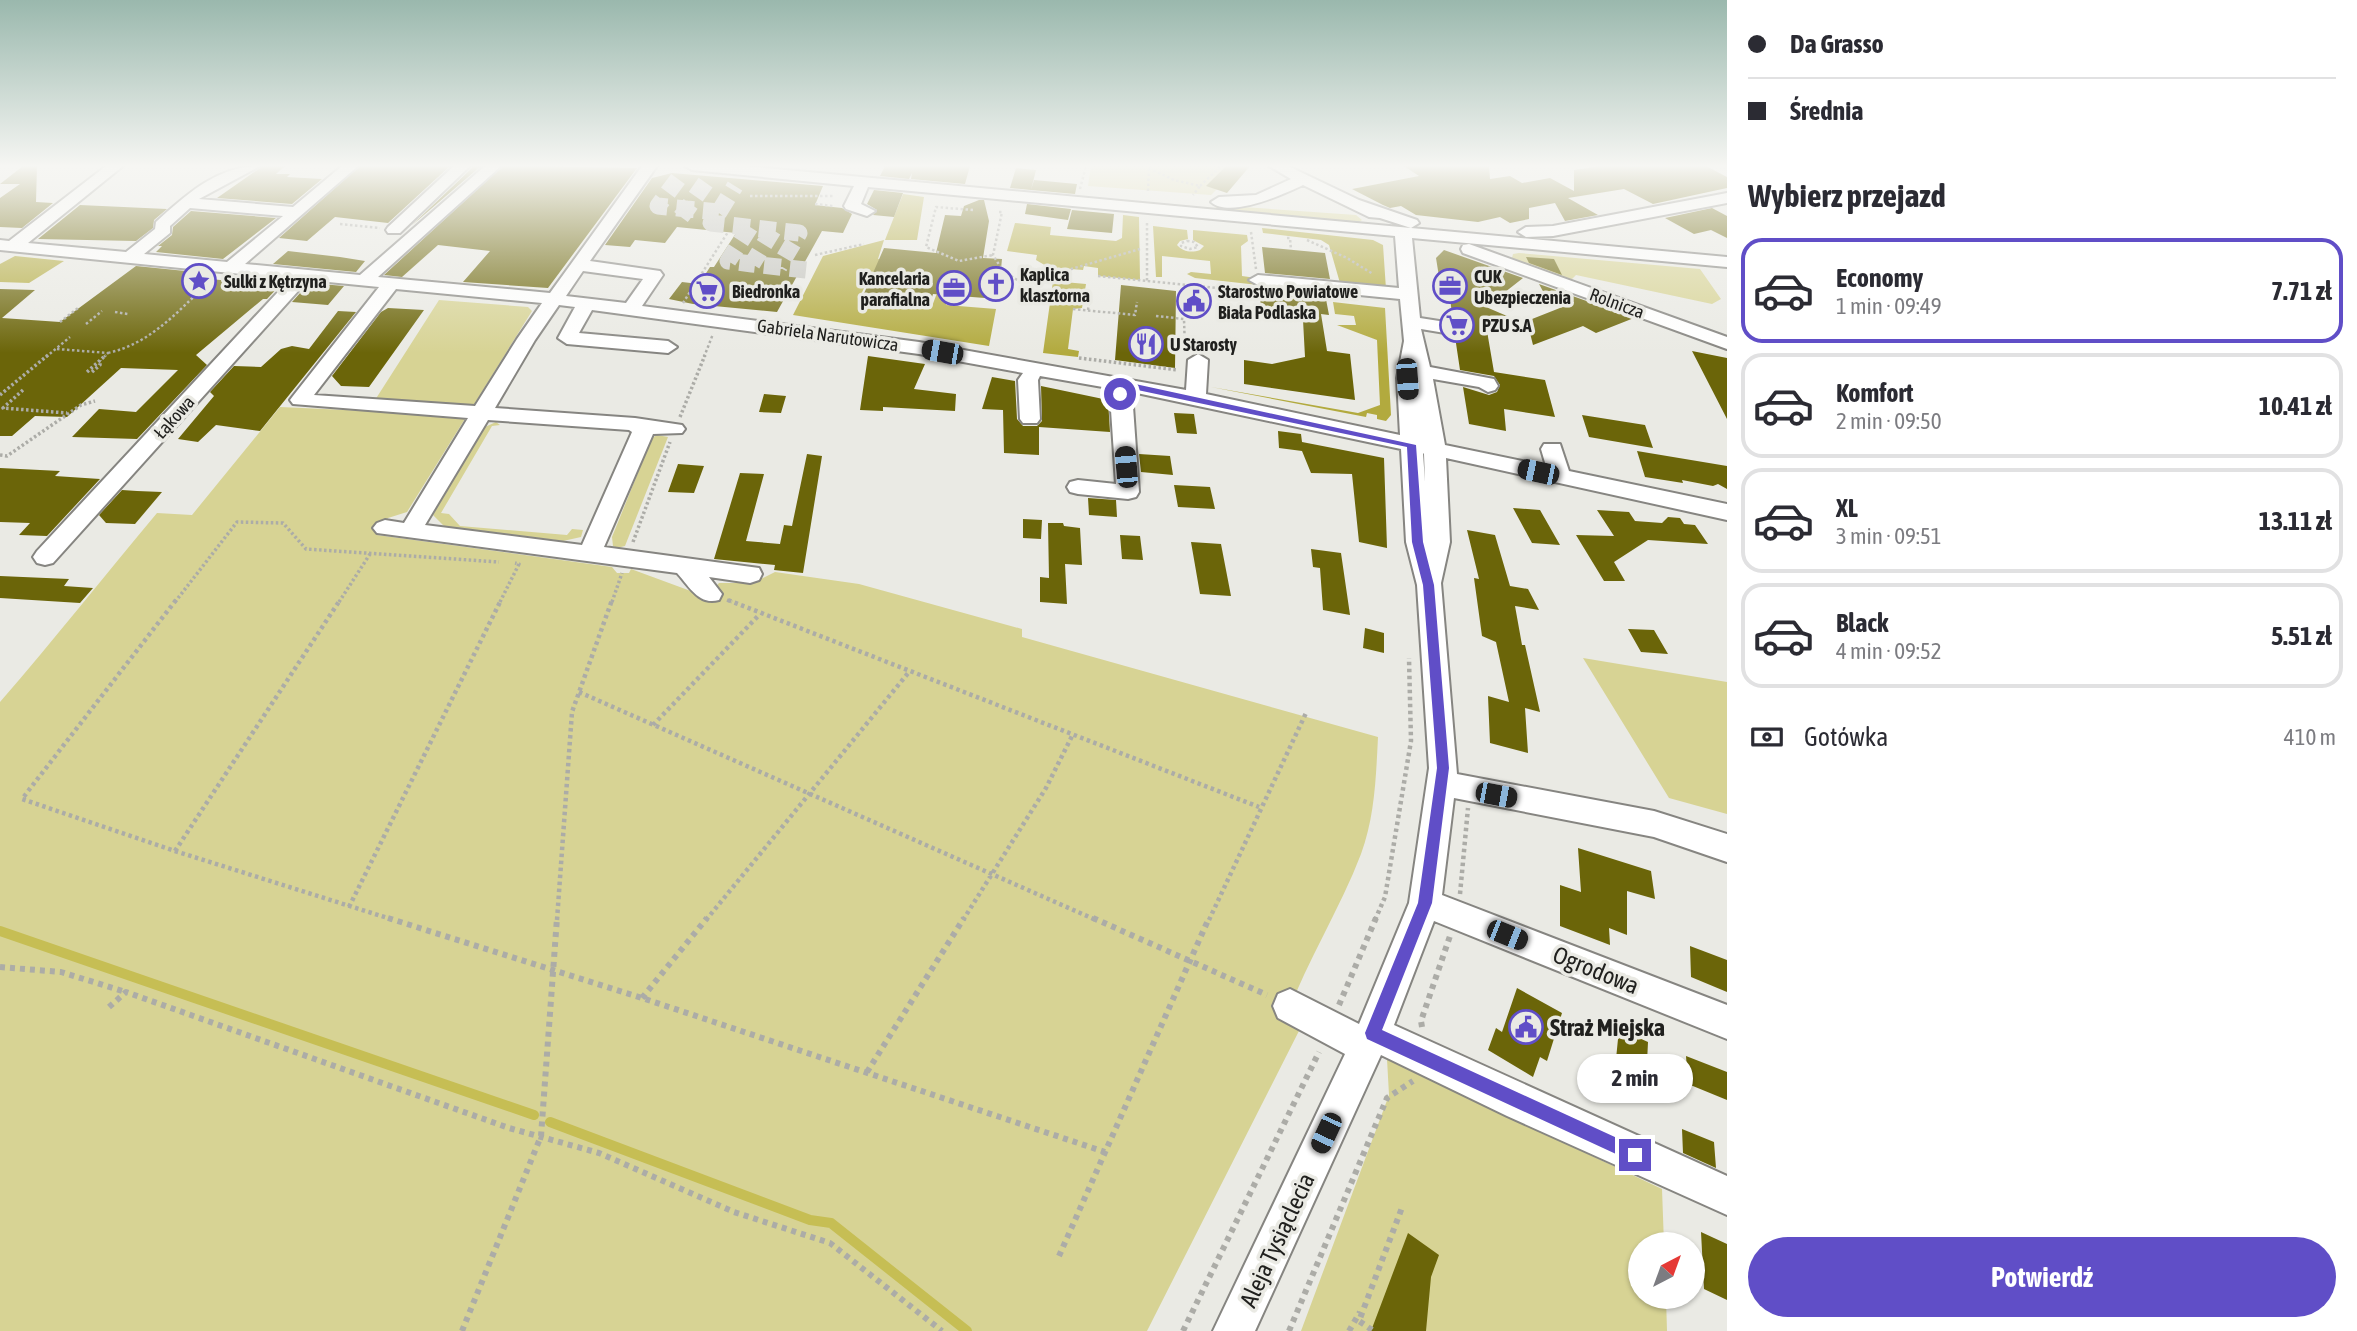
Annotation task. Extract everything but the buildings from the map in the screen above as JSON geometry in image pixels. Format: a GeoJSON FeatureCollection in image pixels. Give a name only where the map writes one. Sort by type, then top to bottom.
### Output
{"type":"FeatureCollection","features":[{"type":"Feature","properties":{"kind":"street"},"geometry":{"type":"LineString","coordinates":[[6,245],[30,228]]}},
{"type":"Feature","properties":{"kind":"street"},"geometry":{"type":"LineString","coordinates":[[129,258],[163,228]]}},
{"type":"Feature","properties":{"kind":"street"},"geometry":{"type":"LineString","coordinates":[[223,272],[278,228]]}},
{"type":"Feature","properties":{"kind":"street"},"geometry":{"type":"LineString","coordinates":[[362,282],[424,228]]}},
{"type":"Feature","properties":{"kind":"street"},"geometry":{"type":"LineString","coordinates":[[410,531],[552,299],[605,228]]}},
{"type":"Feature","properties":{"kind":"street"},"geometry":{"type":"LineString","coordinates":[[1352,228],[1727,262]]}},
{"type":"Feature","properties":{"kind":"street"},"geometry":{"type":"LineString","coordinates":[[1395,228],[1403,233]]}},
{"type":"Feature","properties":{"kind":"street"},"geometry":{"type":"LineString","coordinates":[[1474,228],[1537,232],[1559,228]]}},
{"type":"Feature","properties":{"kind":"street"},"geometry":{"type":"LineString","coordinates":[[394,230],[419,233]]}},
{"type":"Feature","properties":{"kind":"street","name":"Aleja Tysiąclecia"},"geometry":{"type":"LineString","coordinates":[[1403,233],[1412,332],[1422,372],[1435,451],[1438,542],[1429,585]]}},
{"type":"Feature","properties":{"kind":"street","name":"Rolnicza"},"geometry":{"type":"LineString","coordinates":[[1446,238],[1727,343]]}},
{"type":"Feature","properties":{"kind":"street"},"geometry":{"type":"LineString","coordinates":[[1496,242],[1494,247],[1497,254],[1507,263]]}},
{"type":"Feature","properties":{"kind":"street","name":"Gabriela Narutowicza"},"geometry":{"type":"LineString","coordinates":[[6,245],[129,258],[223,272],[302,276],[587,303],[1035,368],[1196,398],[1727,512]]}},
{"type":"Feature","properties":{"kind":"street"},"geometry":{"type":"LineString","coordinates":[[578,265],[654,275],[631,309]]}},
{"type":"Feature","properties":{"kind":"street","name":"Łąkowa"},"geometry":{"type":"LineString","coordinates":[[46,557],[302,276]]}},
{"type":"Feature","properties":{"kind":"street"},"geometry":{"type":"LineString","coordinates":[[1258,280],[1389,288],[1408,294]]}},
{"type":"Feature","properties":{"kind":"street"},"geometry":{"type":"LineString","coordinates":[[390,285],[300,400],[629,423],[639,427],[675,429]]}},
{"type":"Feature","properties":{"kind":"street"},"geometry":{"type":"LineString","coordinates":[[587,303],[567,338],[668,347]]}},
{"type":"Feature","properties":{"kind":"street"},"geometry":{"type":"LineString","coordinates":[[1412,332],[1445,327]]}},
{"type":"Feature","properties":{"kind":"street","name":"Aleja Tysiąclecia"},"geometry":{"type":"LineString","coordinates":[[1234,1331],[1370,1040],[1425,903],[1441,782],[1442,749],[1429,585],[1418,542],[1411,445],[1407,379],[1412,332]]}},
{"type":"Feature","properties":{"kind":"street"},"geometry":{"type":"LineString","coordinates":[[1192,365],[1196,398]]}},
{"type":"Feature","properties":{"kind":"street"},"geometry":{"type":"LineString","coordinates":[[1030,419],[1028,380],[1035,368]]}},
{"type":"Feature","properties":{"kind":"street"},"geometry":{"type":"LineString","coordinates":[[1422,372],[1455,377]]}},
{"type":"Feature","properties":{"kind":"street"},"geometry":{"type":"LineString","coordinates":[[1422,372],[1487,381]]}},
{"type":"Feature","properties":{"kind":"street"},"geometry":{"type":"LineString","coordinates":[[1078,487],[1128,492],[1120,394],[1126,385]]}},
{"type":"Feature","properties":{"kind":"street"},"geometry":{"type":"LineString","coordinates":[[589,555],[642,435],[643,431],[639,427]]}},
{"type":"Feature","properties":{"kind":"street"},"geometry":{"type":"LineString","coordinates":[[1552,449],[1560,477]]}},
{"type":"Feature","properties":{"kind":"street"},"geometry":{"type":"LineString","coordinates":[[385,528],[750,574]]}},
{"type":"Feature","properties":{"kind":"street"},"geometry":{"type":"LineString","coordinates":[[685,567],[710,594]]}},
{"type":"Feature","properties":{"kind":"street"},"geometry":{"type":"LineString","coordinates":[[1441,782],[1469,790],[1654,824],[1727,848]]}},
{"type":"Feature","properties":{"kind":"street","name":"Ogrodowa"},"geometry":{"type":"LineString","coordinates":[[1425,903],[1727,1022]]}},
{"type":"Feature","properties":{"kind":"street"},"geometry":{"type":"LineString","coordinates":[[1290,1006],[1330,1027],[1427,1059],[1727,1196]]}},
{"type":"Feature","properties":{"kind":"path"},"geometry":{"type":"LineString","coordinates":[[377,228],[394,230]]}},
{"type":"Feature","properties":{"kind":"path"},"geometry":{"type":"LineString","coordinates":[[931,228],[926,247],[959,261],[993,255]]}},
{"type":"Feature","properties":{"kind":"path"},"geometry":{"type":"LineString","coordinates":[[999,228],[993,255],[1003,271],[1019,281]]}},
{"type":"Feature","properties":{"kind":"path"},"geometry":{"type":"LineString","coordinates":[[1147,228],[1147,281]]}},
{"type":"Feature","properties":{"kind":"path"},"geometry":{"type":"LineString","coordinates":[[1251,228],[1258,280]]}},
{"type":"Feature","properties":{"kind":"path"},"geometry":{"type":"LineString","coordinates":[[675,314],[728,232]]}},
{"type":"Feature","properties":{"kind":"path"},"geometry":{"type":"LineString","coordinates":[[1307,240],[1348,258],[1389,288]]}},
{"type":"Feature","properties":{"kind":"path"},"geometry":{"type":"LineString","coordinates":[[815,255],[864,244]]}},
{"type":"Feature","properties":{"kind":"path"},"geometry":{"type":"LineString","coordinates":[[1061,272],[1140,249]]}},
{"type":"Feature","properties":{"kind":"path"},"geometry":{"type":"LineString","coordinates":[[56,349],[108,353],[130,347],[149,337],[223,272]]}},
{"type":"Feature","properties":{"kind":"path"},"geometry":{"type":"LineString","coordinates":[[1088,310],[1090,298]]}},
{"type":"Feature","properties":{"kind":"path"},"geometry":{"type":"LineString","coordinates":[[1073,309],[1135,315],[1137,302]]}},
{"type":"Feature","properties":{"kind":"path"},"geometry":{"type":"LineString","coordinates":[[61,322],[78,308]]}},
{"type":"Feature","properties":{"kind":"path"},"geometry":{"type":"LineString","coordinates":[[86,324],[102,311]]}},
{"type":"Feature","properties":{"kind":"path"},"geometry":{"type":"LineString","coordinates":[[116,313],[128,314]]}},
{"type":"Feature","properties":{"kind":"path"},"geometry":{"type":"LineString","coordinates":[[1156,316],[1184,319]]}},
{"type":"Feature","properties":{"kind":"path"},"geometry":{"type":"LineString","coordinates":[[0,395],[70,337]]}},
{"type":"Feature","properties":{"kind":"path"},"geometry":{"type":"LineString","coordinates":[[90,372],[100,365],[100,360],[108,353]]}},
{"type":"Feature","properties":{"kind":"path"},"geometry":{"type":"LineString","coordinates":[[1078,358],[1192,365]]}},
{"type":"Feature","properties":{"kind":"path"},"geometry":{"type":"LineString","coordinates":[[23,390],[3,408],[68,413]]}},
{"type":"Feature","properties":{"kind":"path"},"geometry":{"type":"LineString","coordinates":[[0,455],[7,456],[68,413],[95,401]]}},
{"type":"Feature","properties":{"kind":"path"},"geometry":{"type":"LineString","coordinates":[[349,907],[519,564],[306,549],[283,523],[237,522],[22,799],[349,907],[642,998],[1105,1152]]}},
{"type":"Feature","properties":{"kind":"path"},"geometry":{"type":"LineString","coordinates":[[176,851],[370,553]]}},
{"type":"Feature","properties":{"kind":"path"},"geometry":{"type":"LineString","coordinates":[[462,1331],[541,1136],[572,712],[626,560]]}},
{"type":"Feature","properties":{"kind":"path"},"geometry":{"type":"LineString","coordinates":[[710,594],[1259,807]]}},
{"type":"Feature","properties":{"kind":"path"},"geometry":{"type":"LineString","coordinates":[[653,725],[761,614]]}},
{"type":"Feature","properties":{"kind":"path"},"geometry":{"type":"LineString","coordinates":[[1183,1331],[1330,1027],[1385,897],[1411,741],[1408,650]]}},
{"type":"Feature","properties":{"kind":"path"},"geometry":{"type":"LineString","coordinates":[[642,998],[909,672]]}},
{"type":"Feature","properties":{"kind":"path"},"geometry":{"type":"LineString","coordinates":[[579,692],[1189,958],[1290,1006]]}},
{"type":"Feature","properties":{"kind":"path"},"geometry":{"type":"LineString","coordinates":[[1059,1256],[1189,958],[1306,713]]}},
{"type":"Feature","properties":{"kind":"path"},"geometry":{"type":"LineString","coordinates":[[867,1072],[1046,788],[1073,734]]}},
{"type":"Feature","properties":{"kind":"path"},"geometry":{"type":"LineString","coordinates":[[0,967],[61,972],[126,992],[509,1128],[599,1153],[734,1212],[830,1243],[942,1331]]}},
{"type":"Feature","properties":{"kind":"path"},"geometry":{"type":"LineString","coordinates":[[109,1007],[126,992]]}},
{"type":"Feature","properties":{"kind":"path"},"geometry":{"type":"LineString","coordinates":[[1289,1331],[1387,1098],[1424,1073],[1427,1059]]}},
{"type":"Feature","properties":{"kind":"path"},"geometry":{"type":"LineString","coordinates":[[1372,1331],[1359,1321],[1403,1205]]}},
{"type":"Feature","properties":{"kind":"path"},"geometry":{"type":"LineString","coordinates":[[1349,1331],[1366,1302]]}},
{"type":"Feature","properties":{"kind":"shaded area"},"geometry":{"type":"Polygon","coordinates":[[[890,228],[919,228],[917,240],[885,240],[890,228]]]}},
{"type":"Feature","properties":{"kind":"shaded area"},"geometry":{"type":"Polygon","coordinates":[[[1014,228],[1051,228],[1050,235],[1116,241],[1122,238],[1122,228],[1139,228],[1140,280],[1098,276],[1098,268],[1084,266],[1083,270],[1048,267],[1036,260],[1037,255],[1007,251],[1014,228]]]}},
{"type":"Feature","properties":{"kind":"shaded area"},"geometry":{"type":"Polygon","coordinates":[[[1153,228],[1187,230],[1188,239],[1177,245],[1191,252],[1204,246],[1193,240],[1193,230],[1247,235],[1248,241],[1241,246],[1242,276],[1384,296],[1384,299],[1195,278],[1187,274],[1211,274],[1210,261],[1162,256],[1162,277],[1156,277],[1153,228]]]}},
{"type":"Feature","properties":{"kind":"shaded area"},"geometry":{"type":"Polygon","coordinates":[[[1262,228],[1373,240],[1383,245],[1386,289],[1340,283],[1329,245],[1321,240],[1263,233],[1262,228]]]}},
{"type":"Feature","properties":{"kind":"shaded area"},"geometry":{"type":"Polygon","coordinates":[[[884,240],[878,259],[932,264],[924,283],[869,277],[859,299],[931,309],[937,293],[949,295],[946,305],[996,309],[989,346],[793,315],[823,256],[884,240]]]}},
{"type":"Feature","properties":{"kind":"shaded area"},"geometry":{"type":"Polygon","coordinates":[[[1513,254],[1700,269],[1721,299],[1712,304],[1576,275],[1571,280],[1512,258],[1513,254]]]}},
{"type":"Feature","properties":{"kind":"shaded area"},"geometry":{"type":"Polygon","coordinates":[[[15,256],[64,261],[29,283],[0,282],[0,264],[15,256]]]}},
{"type":"Feature","properties":{"kind":"shaded area"},"geometry":{"type":"Polygon","coordinates":[[[1053,281],[1086,284],[1082,308],[1073,309],[1068,349],[1079,351],[1078,357],[1043,353],[1053,281]]]}},
{"type":"Feature","properties":{"kind":"shaded area"},"geometry":{"type":"Polygon","coordinates":[[[439,300],[528,307],[532,311],[407,512],[388,518],[377,535],[612,567],[617,573],[629,573],[631,569],[707,597],[719,583],[753,583],[775,572],[859,584],[1022,629],[1022,637],[1378,737],[1372,811],[1366,840],[1344,894],[1287,1015],[1303,1023],[1147,1331],[0,1331],[0,702],[157,513],[192,515],[280,407],[368,411],[439,300]]]}},
{"type":"Feature","properties":{"kind":"shaded area"},"geometry":{"type":"Polygon","coordinates":[[[1333,302],[1385,308],[1391,415],[1386,421],[1367,413],[1366,417],[1211,387],[1358,413],[1380,405],[1377,340],[1337,325],[1356,325],[1354,316],[1335,314],[1333,302]]]}},
{"type":"Feature","properties":{"kind":"shaded area"},"geometry":{"type":"Polygon","coordinates":[[[496,422],[500,425],[492,426],[441,513],[449,514],[460,526],[567,535],[572,529],[583,530],[581,537],[563,541],[444,526],[433,515],[485,427],[496,422]]]}},
{"type":"Feature","properties":{"kind":"shaded area"},"geometry":{"type":"Polygon","coordinates":[[[657,435],[668,437],[625,546],[617,548],[613,546],[612,537],[652,438],[657,435]]]}},
{"type":"Feature","properties":{"kind":"shaded area"},"geometry":{"type":"Polygon","coordinates":[[[1583,658],[1727,682],[1727,814],[1669,798],[1583,658]]]}},
{"type":"Feature","properties":{"kind":"shaded area"},"geometry":{"type":"Polygon","coordinates":[[[1387,1059],[1662,1189],[1664,1232],[1628,1232],[1628,1309],[1666,1309],[1667,1331],[1301,1331],[1389,1095],[1387,1059]]]}},
{"type":"Feature","properties":{"kind":"waterway"},"geometry":{"type":"LineString","coordinates":[[0,931],[534,1115]]}},
{"type":"Feature","properties":{"kind":"waterway"},"geometry":{"type":"LineString","coordinates":[[550,1122],[810,1220],[831,1223],[967,1331]]}},
{"type":"Feature","properties":{"kind":"tunnel"},"geometry":{"type":"LineString","coordinates":[[749,228],[728,261],[752,264]]}},
{"type":"Feature","properties":{"kind":"tunnel"},"geometry":{"type":"LineString","coordinates":[[756,228],[773,230]]}},
{"type":"Feature","properties":{"kind":"tunnel"},"geometry":{"type":"LineString","coordinates":[[752,264],[773,230]]}},
{"type":"Feature","properties":{"kind":"tunnel"},"geometry":{"type":"LineString","coordinates":[[773,230],[799,233],[779,267]]}},
{"type":"Feature","properties":{"kind":"tunnel"},"geometry":{"type":"LineString","coordinates":[[752,264],[779,267]]}},
{"type":"Feature","properties":{"kind":"tunnel"},"geometry":{"type":"LineString","coordinates":[[779,267],[806,270]]}},
{"type":"Feature","properties":{"kind":"place","name":"Sulki z Kętrzyna"},"geometry":{"type":"Point","coordinates":[199,281]}},
{"type":"Feature","properties":{"kind":"place","name":"Kaplica klasztorna"},"geometry":{"type":"Point","coordinates":[996,284]}},
{"type":"Feature","properties":{"kind":"place","name":"CUK Ubezpieczenia"},"geometry":{"type":"Point","coordinates":[1450,286]}},
{"type":"Feature","properties":{"kind":"place","name":"Kancelaria parafialna"},"geometry":{"type":"Point","coordinates":[954,288]}},
{"type":"Feature","properties":{"kind":"place","name":"Biedronka"},"geometry":{"type":"Point","coordinates":[707,291]}},
{"type":"Feature","properties":{"kind":"place","name":"Starostwo Powiatowe Biała Podlaska"},"geometry":{"type":"Point","coordinates":[1194,301]}},
{"type":"Feature","properties":{"kind":"place","name":"PZU S.A"},"geometry":{"type":"Point","coordinates":[1457,325]}},
{"type":"Feature","properties":{"kind":"place","name":"U Starosty"},"geometry":{"type":"Point","coordinates":[1146,344]}},
{"type":"Feature","properties":{"kind":"place","name":"Straż Miejska"},"geometry":{"type":"Point","coordinates":[1526,1027]}},
{"type":"Feature","properties":{"kind":"route"},"geometry":{"type":"LineString","coordinates":[[1120,394],[1126,385],[1411,445],[1418,542],[1429,585],[1443,768],[1425,903],[1373,1033],[1520,1104],[1635,1155]]}}]}
